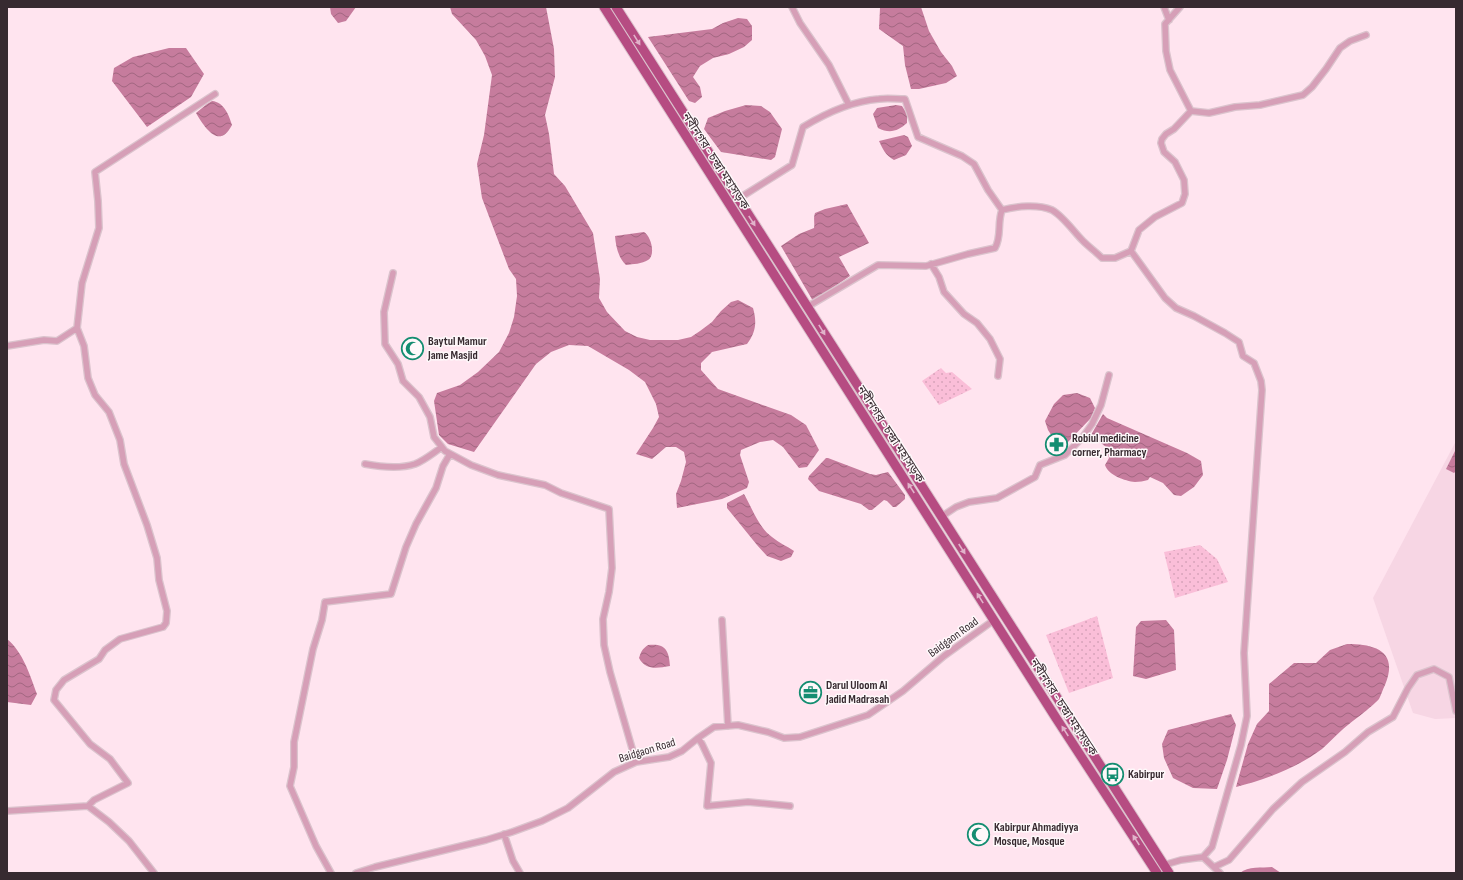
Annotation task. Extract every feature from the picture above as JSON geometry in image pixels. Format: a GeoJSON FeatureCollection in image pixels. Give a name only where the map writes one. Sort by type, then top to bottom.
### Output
{"type":"FeatureCollection","features":[{"type":"Feature","properties":{"kind":"highway","name":"নবীনগর - চন্দ্রা মহাসড়ক"},"geometry":{"type":"LineString","coordinates":[[604,7],[994,620],[1157,873]]}},
{"type":"Feature","properties":{"kind":"highway","name":"নবীনগর - চন্দ্রা মহাসড়ক"},"geometry":{"type":"LineString","coordinates":[[616,7],[1166,869]]}},
{"type":"Feature","properties":{"kind":"street"},"geometry":{"type":"LineString","coordinates":[[792,7],[800,24],[829,65],[849,105]]}},
{"type":"Feature","properties":{"kind":"street"},"geometry":{"type":"LineString","coordinates":[[1164,7],[1169,20]]}},
{"type":"Feature","properties":{"kind":"street"},"geometry":{"type":"LineString","coordinates":[[1180,7],[1166,24],[1166,51],[1170,70],[1191,111]]}},
{"type":"Feature","properties":{"kind":"street"},"geometry":{"type":"LineString","coordinates":[[1191,111],[1209,113],[1234,107],[1260,105],[1303,95],[1312,87],[1340,48],[1350,41],[1366,35]]}},
{"type":"Feature","properties":{"kind":"street"},"geometry":{"type":"LineString","coordinates":[[88,806],[94,800],[128,783],[110,759],[90,744],[66,716],[54,700],[56,690],[64,680],[99,659],[105,650],[120,639],[163,627],[166,623],[167,611],[159,580],[157,558],[147,525],[124,464],[120,440],[109,412],[95,395],[88,378],[84,346],[77,328],[82,283],[99,228],[95,172],[215,94]]}},
{"type":"Feature","properties":{"kind":"street"},"geometry":{"type":"LineString","coordinates":[[738,199],[792,165],[802,127],[819,117],[849,105],[880,98],[905,99],[918,137],[962,156],[974,164],[988,190],[1002,210]]}},
{"type":"Feature","properties":{"kind":"street"},"geometry":{"type":"LineString","coordinates":[[1002,210],[1014,207],[1038,207],[1052,210],[1065,221],[1084,243],[1102,258],[1115,258],[1131,251],[1139,230],[1155,217],[1182,203],[1185,194],[1184,180],[1175,162],[1164,152],[1161,143],[1166,134],[1174,129],[1191,111]]}},
{"type":"Feature","properties":{"kind":"street"},"geometry":{"type":"LineString","coordinates":[[807,307],[878,266],[926,266],[996,248],[999,240],[1000,216],[1002,210]]}},
{"type":"Feature","properties":{"kind":"street"},"geometry":{"type":"LineString","coordinates":[[1131,251],[1155,286],[1176,308],[1194,316],[1238,342],[1243,356],[1254,363],[1261,381],[1262,390],[1244,653],[1247,716],[1212,847],[1203,857],[1181,860],[1166,869]]}},
{"type":"Feature","properties":{"kind":"street"},"geometry":{"type":"LineString","coordinates":[[931,264],[939,277],[944,292],[964,314],[977,324],[990,339],[1000,359],[998,376]]}},
{"type":"Feature","properties":{"kind":"street"},"geometry":{"type":"LineString","coordinates":[[393,272],[384,312],[385,344],[398,364],[403,381],[419,397],[430,417],[434,436],[445,451],[471,465],[498,475],[545,485],[561,493],[609,509],[612,568],[603,620],[604,644],[610,672],[636,762]]}},
{"type":"Feature","properties":{"kind":"street"},"geometry":{"type":"LineString","coordinates":[[7,346],[44,340],[57,340],[77,328]]}},
{"type":"Feature","properties":{"kind":"street"},"geometry":{"type":"LineString","coordinates":[[941,517],[956,507],[969,502],[997,498],[1035,477],[1040,464],[1064,455],[1082,438],[1092,424],[1101,405],[1109,375]]}},
{"type":"Feature","properties":{"kind":"street"},"geometry":{"type":"LineString","coordinates":[[365,464],[403,466],[416,464],[442,447]]}},
{"type":"Feature","properties":{"kind":"street"},"geometry":{"type":"LineString","coordinates":[[331,873],[316,846],[290,786],[294,767],[294,742],[313,649],[322,620],[325,602],[391,594],[406,547],[416,524],[436,488],[442,466],[450,454]]}},
{"type":"Feature","properties":{"kind":"street"},"geometry":{"type":"LineString","coordinates":[[722,620],[728,726]]}},
{"type":"Feature","properties":{"kind":"street","name":"Baidgaon Road"},"geometry":{"type":"LineString","coordinates":[[356,873],[459,847],[542,821],[568,808],[614,772],[636,762],[669,757],[682,752],[714,727],[738,724],[784,738],[800,737],[868,715],[903,691],[944,656],[994,620]]}},
{"type":"Feature","properties":{"kind":"street"},"geometry":{"type":"LineString","coordinates":[[1214,867],[1229,860],[1273,809],[1302,782],[1345,752],[1368,732],[1393,717],[1408,688],[1417,675],[1434,669],[1449,677],[1456,712]]}},
{"type":"Feature","properties":{"kind":"street"},"geometry":{"type":"LineString","coordinates":[[698,738],[710,763],[707,806],[748,802],[790,806]]}},
{"type":"Feature","properties":{"kind":"street"},"geometry":{"type":"LineString","coordinates":[[7,811],[88,806],[109,822],[129,841],[154,873]]}},
{"type":"Feature","properties":{"kind":"street"},"geometry":{"type":"LineString","coordinates":[[504,834],[513,861],[520,873]]}},
{"type":"Feature","properties":{"kind":"street"},"geometry":{"type":"LineString","coordinates":[[1203,857],[1220,873]]}},
{"type":"Feature","properties":{"kind":"shaded area"},"geometry":{"type":"Polygon","coordinates":[[[941,368],[946,373],[952,372],[972,389],[939,405],[922,381],[941,368]]]}},
{"type":"Feature","properties":{"kind":"shaded area"},"geometry":{"type":"Polygon","coordinates":[[[1456,441],[1456,718],[1435,719],[1413,713],[1373,598],[1456,441]]]}},
{"type":"Feature","properties":{"kind":"shaded area"},"geometry":{"type":"Polygon","coordinates":[[[1200,545],[1217,559],[1228,582],[1175,598],[1164,552],[1200,545]]]}},
{"type":"Feature","properties":{"kind":"shaded area"},"geometry":{"type":"Polygon","coordinates":[[[1097,616],[1113,678],[1069,693],[1046,635],[1097,616]]]}},
{"type":"Feature","properties":{"kind":"water"},"geometry":{"type":"Polygon","coordinates":[[[330,7],[356,7],[346,21],[338,23],[331,14],[330,7]]]}},
{"type":"Feature","properties":{"kind":"water"},"geometry":{"type":"Polygon","coordinates":[[[450,7],[546,7],[554,49],[555,77],[545,115],[554,174],[565,186],[593,233],[600,279],[599,298],[607,312],[625,331],[637,337],[650,340],[678,340],[691,337],[712,322],[731,302],[738,300],[753,308],[755,327],[747,344],[712,352],[701,363],[701,370],[718,389],[791,415],[806,425],[819,450],[807,467],[799,468],[783,447],[773,440],[760,442],[741,450],[740,455],[749,482],[747,488],[722,499],[677,508],[676,494],[686,462],[684,452],[676,447],[666,447],[652,459],[636,454],[659,417],[656,404],[645,382],[629,370],[588,346],[569,345],[551,352],[536,364],[474,452],[448,444],[439,435],[434,401],[437,393],[460,385],[478,372],[499,352],[509,333],[514,317],[517,296],[516,279],[509,269],[482,198],[477,164],[484,135],[492,75],[485,56],[476,40],[452,14],[450,7]]]}},
{"type":"Feature","properties":{"kind":"water"},"geometry":{"type":"Polygon","coordinates":[[[921,7],[929,31],[957,76],[946,83],[919,89],[911,89],[905,65],[903,46],[879,29],[880,8],[921,7]]]}},
{"type":"Feature","properties":{"kind":"water"},"geometry":{"type":"Polygon","coordinates":[[[738,18],[747,19],[752,26],[752,40],[744,47],[729,54],[713,58],[700,66],[693,77],[700,87],[702,97],[695,103],[689,101],[648,37],[712,29],[723,23],[738,18]]]}},
{"type":"Feature","properties":{"kind":"water"},"geometry":{"type":"Polygon","coordinates":[[[169,48],[186,48],[204,74],[191,97],[147,127],[112,81],[114,68],[133,57],[169,48]]]}},
{"type":"Feature","properties":{"kind":"water"},"geometry":{"type":"Polygon","coordinates":[[[212,101],[223,106],[228,113],[232,125],[222,136],[212,134],[196,113],[212,101]]]}},
{"type":"Feature","properties":{"kind":"water"},"geometry":{"type":"Polygon","coordinates":[[[746,105],[761,106],[770,112],[782,129],[775,157],[771,160],[721,152],[704,129],[708,118],[746,105]]]}},
{"type":"Feature","properties":{"kind":"water"},"geometry":{"type":"Polygon","coordinates":[[[896,105],[902,106],[907,114],[907,123],[894,131],[886,131],[878,128],[873,114],[877,108],[896,105]]]}},
{"type":"Feature","properties":{"kind":"water"},"geometry":{"type":"Polygon","coordinates":[[[904,135],[908,137],[912,146],[906,155],[894,160],[886,154],[879,141],[904,135]]]}},
{"type":"Feature","properties":{"kind":"water"},"geometry":{"type":"Polygon","coordinates":[[[847,204],[869,243],[839,257],[850,276],[813,301],[781,246],[799,234],[814,228],[815,213],[847,204]]]}},
{"type":"Feature","properties":{"kind":"water"},"geometry":{"type":"Polygon","coordinates":[[[644,232],[649,237],[652,246],[652,254],[650,258],[637,264],[626,265],[618,252],[615,236],[644,232]]]}},
{"type":"Feature","properties":{"kind":"water"},"geometry":{"type":"Polygon","coordinates":[[[1077,393],[1090,398],[1095,408],[1091,418],[1067,443],[1055,441],[1048,430],[1045,421],[1054,404],[1063,395],[1077,393]]]}},
{"type":"Feature","properties":{"kind":"water"},"geometry":{"type":"Polygon","coordinates":[[[1103,414],[1107,418],[1187,453],[1201,461],[1203,475],[1194,487],[1181,496],[1174,495],[1163,483],[1150,477],[1148,480],[1135,482],[1113,475],[1105,465],[1109,458],[1106,447],[1091,435],[1103,414]]]}},
{"type":"Feature","properties":{"kind":"water"},"geometry":{"type":"Polygon","coordinates":[[[1456,449],[1456,471],[1454,473],[1446,469],[1456,449]]]}},
{"type":"Feature","properties":{"kind":"water"},"geometry":{"type":"Polygon","coordinates":[[[826,458],[870,474],[876,475],[888,472],[905,495],[905,499],[896,507],[893,507],[884,500],[872,510],[869,510],[861,504],[819,491],[808,479],[826,458]]]}},
{"type":"Feature","properties":{"kind":"water"},"geometry":{"type":"Polygon","coordinates":[[[744,494],[756,517],[767,533],[794,551],[791,557],[781,561],[767,556],[727,508],[727,503],[744,494]]]}},
{"type":"Feature","properties":{"kind":"water"},"geometry":{"type":"Polygon","coordinates":[[[1166,620],[1174,630],[1176,670],[1146,679],[1133,676],[1136,627],[1141,621],[1166,620]]]}},
{"type":"Feature","properties":{"kind":"water"},"geometry":{"type":"Polygon","coordinates":[[[7,639],[13,644],[22,657],[37,694],[31,705],[7,702],[7,639]]]}},
{"type":"Feature","properties":{"kind":"water"},"geometry":{"type":"Polygon","coordinates":[[[1347,644],[1357,644],[1375,648],[1387,657],[1389,673],[1379,699],[1312,756],[1281,772],[1236,787],[1248,744],[1257,724],[1269,711],[1269,684],[1294,663],[1316,663],[1330,650],[1347,644]]]}},
{"type":"Feature","properties":{"kind":"water"},"geometry":{"type":"Polygon","coordinates":[[[648,645],[658,645],[665,649],[669,656],[670,666],[653,668],[645,665],[639,658],[643,649],[648,645]]]}},
{"type":"Feature","properties":{"kind":"water"},"geometry":{"type":"Polygon","coordinates":[[[1231,714],[1236,725],[1227,760],[1217,789],[1193,788],[1173,778],[1164,758],[1162,744],[1168,730],[1231,714]]]}},
{"type":"Feature","properties":{"kind":"water"},"geometry":{"type":"Polygon","coordinates":[[[1272,867],[1281,873],[1240,873],[1251,868],[1272,867]]]}},
{"type":"Feature","properties":{"kind":"place","name":"Baytul Mamur Jame Masjid"},"geometry":{"type":"Point","coordinates":[412,348]}},
{"type":"Feature","properties":{"kind":"place","name":"Robiul medicine corner, Pharmacy"},"geometry":{"type":"Point","coordinates":[1057,445]}},
{"type":"Feature","properties":{"kind":"place","name":"Darul Uloom Al Jadid Madrasah"},"geometry":{"type":"Point","coordinates":[811,692]}},
{"type":"Feature","properties":{"kind":"place","name":"Kabirpur"},"geometry":{"type":"Point","coordinates":[1113,774]}},
{"type":"Feature","properties":{"kind":"place","name":"Kabirpur Ahmadiyya Mosque, Mosque"},"geometry":{"type":"Point","coordinates":[979,834]}}]}
